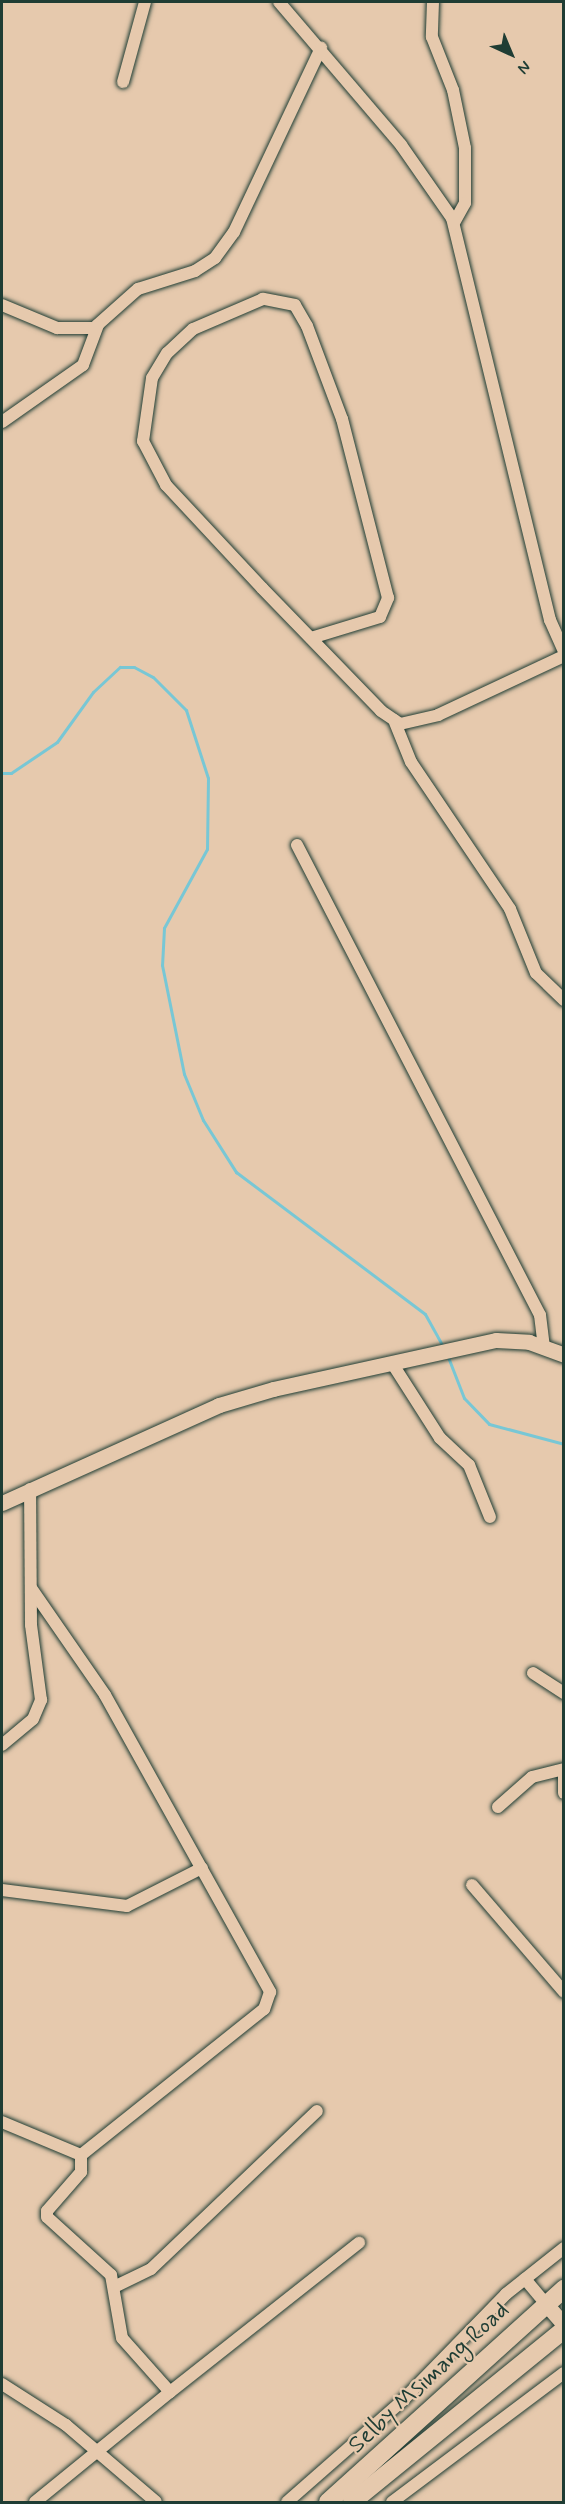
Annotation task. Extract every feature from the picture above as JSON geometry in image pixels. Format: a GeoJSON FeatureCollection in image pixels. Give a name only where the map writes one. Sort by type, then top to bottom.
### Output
{"type":"FeatureCollection","features":[{"type":"Feature","properties":{"kind":"main road","name":"Selby Msimang Road"},"geometry":{"type":"LineString","coordinates":[[328,2502],[564,2289]]}},
{"type":"Feature","properties":{"kind":"main road","name":"Selby Msimang Road"},"geometry":{"type":"LineString","coordinates":[[352,2502],[564,2330]]}},
{"type":"Feature","properties":{"kind":"street"},"geometry":{"type":"LineString","coordinates":[[123,82],[146,2]]}},
{"type":"Feature","properties":{"kind":"street"},"geometry":{"type":"LineString","coordinates":[[279,2],[321,48],[401,145],[454,224],[481,348],[550,620],[564,654],[438,715],[412,724],[394,720]]}},
{"type":"Feature","properties":{"kind":"street"},"geometry":{"type":"LineString","coordinates":[[433,2],[432,37],[453,90],[465,148],[465,203],[454,224]]}},
{"type":"Feature","properties":{"kind":"street"},"geometry":{"type":"LineString","coordinates":[[2,422],[78,370],[98,325],[138,289],[195,272],[222,250],[321,48]]}},
{"type":"Feature","properties":{"kind":"street"},"geometry":{"type":"LineString","coordinates":[[310,638],[380,617],[388,598],[342,419],[307,326],[295,305],[262,299],[207,320],[167,353],[152,378],[143,441],[166,485],[310,638],[394,720],[411,762],[510,909],[537,973],[564,1000]]}},
{"type":"Feature","properties":{"kind":"street"},"geometry":{"type":"LineString","coordinates":[[2,304],[57,328],[98,325]]}},
{"type":"Feature","properties":{"kind":"street"},"geometry":{"type":"LineString","coordinates":[[297,845],[540,1315],[544,1347]]}},
{"type":"Feature","properties":{"kind":"street"},"geometry":{"type":"LineString","coordinates":[[2,1503],[219,1405],[477,1342],[516,1340],[564,1355]]}},
{"type":"Feature","properties":{"kind":"street"},"geometry":{"type":"LineString","coordinates":[[399,1362],[440,1438],[469,1465],[490,1517]]}},
{"type":"Feature","properties":{"kind":"street"},"geometry":{"type":"LineString","coordinates":[[2,1745],[33,1719],[42,1700],[31,1588],[30,1489]]}},
{"type":"Feature","properties":{"kind":"street"},"geometry":{"type":"LineString","coordinates":[[31,1588],[75,1645],[268,1986],[268,2003],[81,2155],[79,2177],[46,2214],[56,2229],[103,2265],[114,2287],[122,2338],[170,2392]]}},
{"type":"Feature","properties":{"kind":"street"},"geometry":{"type":"LineString","coordinates":[[532,1673],[564,1693]]}},
{"type":"Feature","properties":{"kind":"street"},"geometry":{"type":"LineString","coordinates":[[498,1807],[532,1777],[564,1770],[564,1793]]}},
{"type":"Feature","properties":{"kind":"street"},"geometry":{"type":"LineString","coordinates":[[2,1890],[127,1906],[202,1868]]}},
{"type":"Feature","properties":{"kind":"street"},"geometry":{"type":"LineString","coordinates":[[472,1885],[564,1992]]}},
{"type":"Feature","properties":{"kind":"street"},"geometry":{"type":"LineString","coordinates":[[114,2287],[151,2269],[316,2111]]}},
{"type":"Feature","properties":{"kind":"street"},"geometry":{"type":"LineString","coordinates":[[2,2122],[81,2155]]}},
{"type":"Feature","properties":{"kind":"street"},"geometry":{"type":"LineString","coordinates":[[35,2502],[359,2243]]}},
{"type":"Feature","properties":{"kind":"street"},"geometry":{"type":"LineString","coordinates":[[287,2502],[349,2451],[525,2279],[564,2248]]}},
{"type":"Feature","properties":{"kind":"street"},"geometry":{"type":"LineString","coordinates":[[525,2279],[564,2325]]}},
{"type":"Feature","properties":{"kind":"street"},"geometry":{"type":"LineString","coordinates":[[392,2502],[564,2373]]}},
{"type":"Feature","properties":{"kind":"street"},"geometry":{"type":"LineString","coordinates":[[2,2384],[99,2452],[156,2502]]}},
{"type":"Feature","properties":{"kind":"waterway"},"geometry":{"type":"LineString","coordinates":[[2,773],[11,773],[57,742],[93,692],[120,667],[134,667],[153,677],[186,710],[208,778],[207,849],[164,928],[162,965],[184,1074],[203,1120],[236,1172],[425,1314],[444,1348]]}},
{"type":"Feature","properties":{"kind":"waterway"},"geometry":{"type":"LineString","coordinates":[[448,1357],[464,1398],[489,1424],[564,1444]]}}]}
